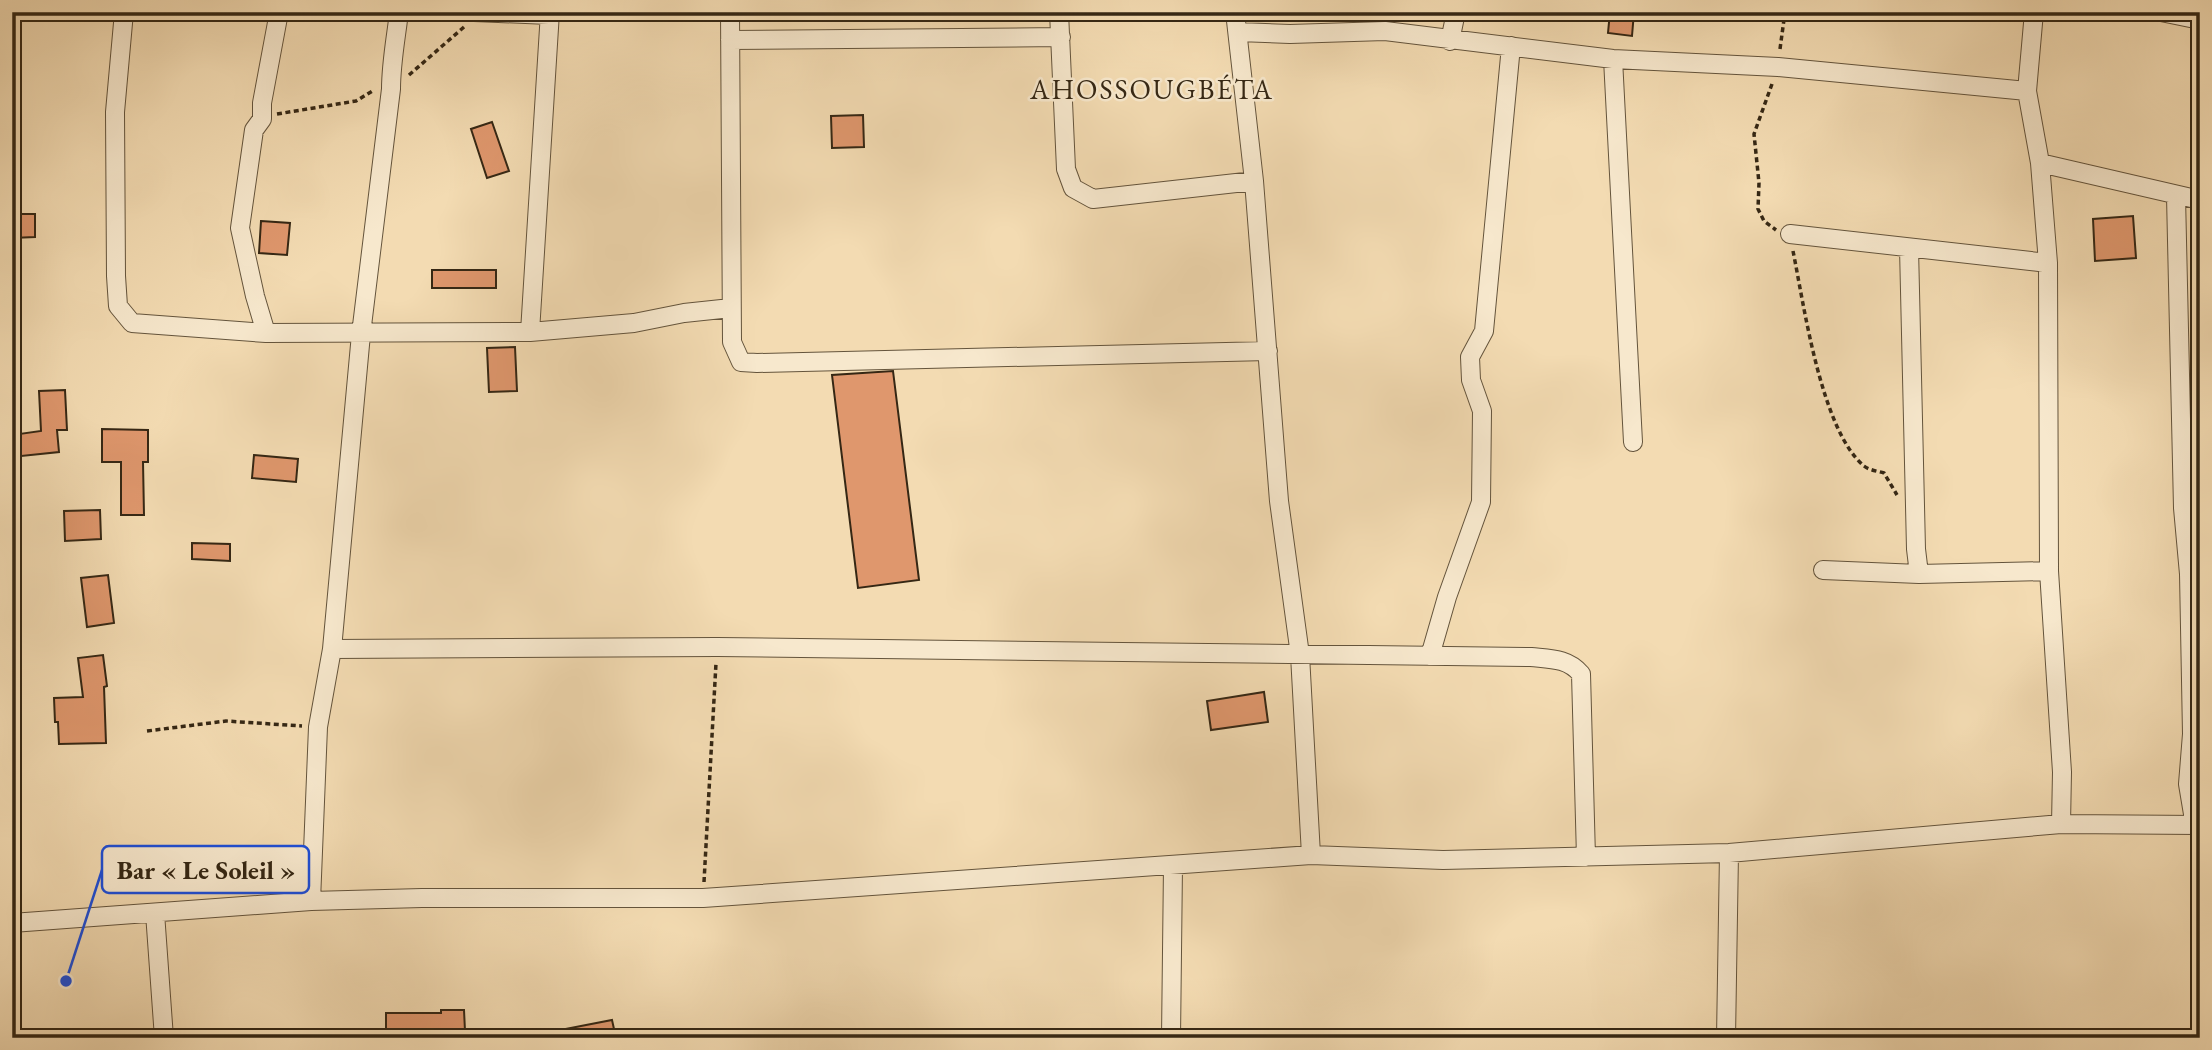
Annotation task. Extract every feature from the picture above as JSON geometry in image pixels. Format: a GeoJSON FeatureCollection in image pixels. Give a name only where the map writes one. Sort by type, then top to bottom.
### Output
{"type":"FeatureCollection","features":[{"type":"Feature","properties":{"kind":"street"},"geometry":{"type":"LineString","coordinates":[[124,12],[115,112],[118,306],[132,323],[266,333],[530,332],[634,323],[684,313],[731,308]]}},
{"type":"Feature","properties":{"kind":"street"},"geometry":{"type":"LineString","coordinates":[[266,333],[240,228],[254,130],[262,118],[262,103],[279,12]]}},
{"type":"Feature","properties":{"kind":"street"},"geometry":{"type":"LineString","coordinates":[[311,901],[318,727],[332,649],[361,334],[399,12]]}},
{"type":"Feature","properties":{"kind":"street"},"geometry":{"type":"LineString","coordinates":[[730,12],[732,342],[741,362],[1268,351]]}},
{"type":"Feature","properties":{"kind":"street"},"geometry":{"type":"LineString","coordinates":[[1059,12],[1066,169],[1073,188],[1093,199],[1254,181]]}},
{"type":"Feature","properties":{"kind":"street"},"geometry":{"type":"LineString","coordinates":[[1235,12],[1254,181],[1279,502],[1300,656],[1311,855]]}},
{"type":"Feature","properties":{"kind":"street"},"geometry":{"type":"LineString","coordinates":[[1450,41],[1456,12]]}},
{"type":"Feature","properties":{"kind":"street"},"geometry":{"type":"LineString","coordinates":[[2034,12],[2027,92],[2040,163],[2048,262],[2049,571],[2062,772],[2061,824]]}},
{"type":"Feature","properties":{"kind":"street"},"geometry":{"type":"LineString","coordinates":[[2161,12],[2200,20]]}},
{"type":"Feature","properties":{"kind":"street"},"geometry":{"type":"LineString","coordinates":[[481,13],[550,13],[530,332]]}},
{"type":"Feature","properties":{"kind":"street"},"geometry":{"type":"LineString","coordinates":[[1238,32],[1290,34],[1385,31],[1613,59],[1778,67],[2027,92]]}},
{"type":"Feature","properties":{"kind":"street"},"geometry":{"type":"LineString","coordinates":[[730,40],[1061,37]]}},
{"type":"Feature","properties":{"kind":"street"},"geometry":{"type":"LineString","coordinates":[[1430,656],[1480,502],[1482,411],[1471,380],[1470,357],[1484,331],[1511,46]]}},
{"type":"Feature","properties":{"kind":"street"},"geometry":{"type":"LineString","coordinates":[[1613,59],[1633,442]]}},
{"type":"Feature","properties":{"kind":"street"},"geometry":{"type":"LineString","coordinates":[[2040,163],[2200,200]]}},
{"type":"Feature","properties":{"kind":"street"},"geometry":{"type":"LineString","coordinates":[[12,923],[311,901],[422,898],[703,898],[1311,855],[1443,860],[1729,853],[2061,824],[2197,826],[2188,783],[2192,734],[2194,573],[2183,508],[2176,196]]}},
{"type":"Feature","properties":{"kind":"street"},"geometry":{"type":"LineString","coordinates":[[1790,234],[2048,262]]}},
{"type":"Feature","properties":{"kind":"street"},"geometry":{"type":"LineString","coordinates":[[1909,248],[1916,549],[1919,574]]}},
{"type":"Feature","properties":{"kind":"street"},"geometry":{"type":"LineString","coordinates":[[1824,570],[1919,574],[2049,571]]}},
{"type":"Feature","properties":{"kind":"street"},"geometry":{"type":"LineString","coordinates":[[332,649],[717,647],[1562,660],[1574,665],[1581,674],[1586,857]]}},
{"type":"Feature","properties":{"kind":"street"},"geometry":{"type":"LineString","coordinates":[[1726,1038],[1729,853]]}},
{"type":"Feature","properties":{"kind":"street"},"geometry":{"type":"LineString","coordinates":[[1171,1038],[1173,866]]}},
{"type":"Feature","properties":{"kind":"street"},"geometry":{"type":"LineString","coordinates":[[155,913],[164,1038]]}},
{"type":"Feature","properties":{"kind":"path"},"geometry":{"type":"LineString","coordinates":[[1785,12],[1778,67],[1754,134],[1759,183],[1758,209],[1764,221],[1773,229],[1790,234],[1810,340],[1830,410],[1854,456],[1866,468],[1884,473],[1899,499]]}},
{"type":"Feature","properties":{"kind":"path"},"geometry":{"type":"LineString","coordinates":[[391,89],[481,13]]}},
{"type":"Feature","properties":{"kind":"path"},"geometry":{"type":"LineString","coordinates":[[262,118],[290,110],[356,101],[375,90],[391,62]]}},
{"type":"Feature","properties":{"kind":"path"},"geometry":{"type":"LineString","coordinates":[[703,898],[717,647]]}},
{"type":"Feature","properties":{"kind":"path"},"geometry":{"type":"LineString","coordinates":[[147,731],[226,721],[318,727]]}},
{"type":"Feature","properties":{"kind":"building"},"geometry":{"type":"Polygon","coordinates":[[[1610,12],[1634,12],[1632,36],[1608,33],[1610,12]]]}},
{"type":"Feature","properties":{"kind":"building"},"geometry":{"type":"Polygon","coordinates":[[[863,115],[864,147],[832,148],[831,116],[863,115]]]}},
{"type":"Feature","properties":{"kind":"building"},"geometry":{"type":"Polygon","coordinates":[[[492,122],[509,171],[487,178],[471,129],[492,122]]]}},
{"type":"Feature","properties":{"kind":"building"},"geometry":{"type":"Polygon","coordinates":[[[12,214],[35,214],[35,237],[12,238],[12,214]]]}},
{"type":"Feature","properties":{"kind":"building"},"geometry":{"type":"Polygon","coordinates":[[[2133,216],[2136,258],[2095,261],[2093,219],[2133,216]]]}},
{"type":"Feature","properties":{"kind":"building"},"geometry":{"type":"Polygon","coordinates":[[[261,221],[290,223],[287,255],[259,253],[261,221]]]}},
{"type":"Feature","properties":{"kind":"building"},"geometry":{"type":"Polygon","coordinates":[[[432,270],[496,270],[496,288],[432,288],[432,270]]]}},
{"type":"Feature","properties":{"kind":"building"},"geometry":{"type":"Polygon","coordinates":[[[515,347],[517,391],[489,392],[487,348],[515,347]]]}},
{"type":"Feature","properties":{"kind":"building"},"geometry":{"type":"Polygon","coordinates":[[[893,371],[919,580],[858,588],[832,375],[893,371]]]}},
{"type":"Feature","properties":{"kind":"building"},"geometry":{"type":"Polygon","coordinates":[[[65,390],[67,430],[57,430],[59,452],[12,457],[12,435],[41,431],[39,391],[65,390]]]}},
{"type":"Feature","properties":{"kind":"building"},"geometry":{"type":"Polygon","coordinates":[[[102,429],[148,430],[148,462],[143,462],[144,515],[121,515],[121,462],[102,462],[102,429]]]}},
{"type":"Feature","properties":{"kind":"building"},"geometry":{"type":"Polygon","coordinates":[[[254,455],[298,459],[296,482],[252,478],[254,455]]]}},
{"type":"Feature","properties":{"kind":"building"},"geometry":{"type":"Polygon","coordinates":[[[100,510],[101,539],[65,541],[64,511],[100,510]]]}},
{"type":"Feature","properties":{"kind":"building"},"geometry":{"type":"Polygon","coordinates":[[[192,543],[230,544],[230,561],[192,559],[192,543]]]}},
{"type":"Feature","properties":{"kind":"building"},"geometry":{"type":"Polygon","coordinates":[[[108,575],[114,623],[87,627],[81,578],[108,575]]]}},
{"type":"Feature","properties":{"kind":"building"},"geometry":{"type":"Polygon","coordinates":[[[103,655],[107,686],[104,687],[106,743],[59,744],[54,698],[83,697],[78,658],[103,655]]]}},
{"type":"Feature","properties":{"kind":"building"},"geometry":{"type":"Polygon","coordinates":[[[1264,692],[1268,722],[1211,730],[1207,701],[1264,692]]]}},
{"type":"Feature","properties":{"kind":"building"},"geometry":{"type":"Polygon","coordinates":[[[441,1010],[464,1010],[465,1031],[429,1031],[429,1036],[386,1035],[386,1013],[441,1013],[441,1010]]]}},
{"type":"Feature","properties":{"kind":"building"},"geometry":{"type":"Polygon","coordinates":[[[612,1020],[616,1038],[556,1038],[555,1031],[612,1020]]]}},
{"type":"Feature","properties":{"kind":"place","name":"Bar « Le Soleil »"},"geometry":{"type":"Point","coordinates":[66,981]}},
{"type":"Feature","properties":{"kind":"district","name":"AHOSSOUGBÉTA"},"geometry":{"type":"Point","coordinates":[1152,89]}}]}
